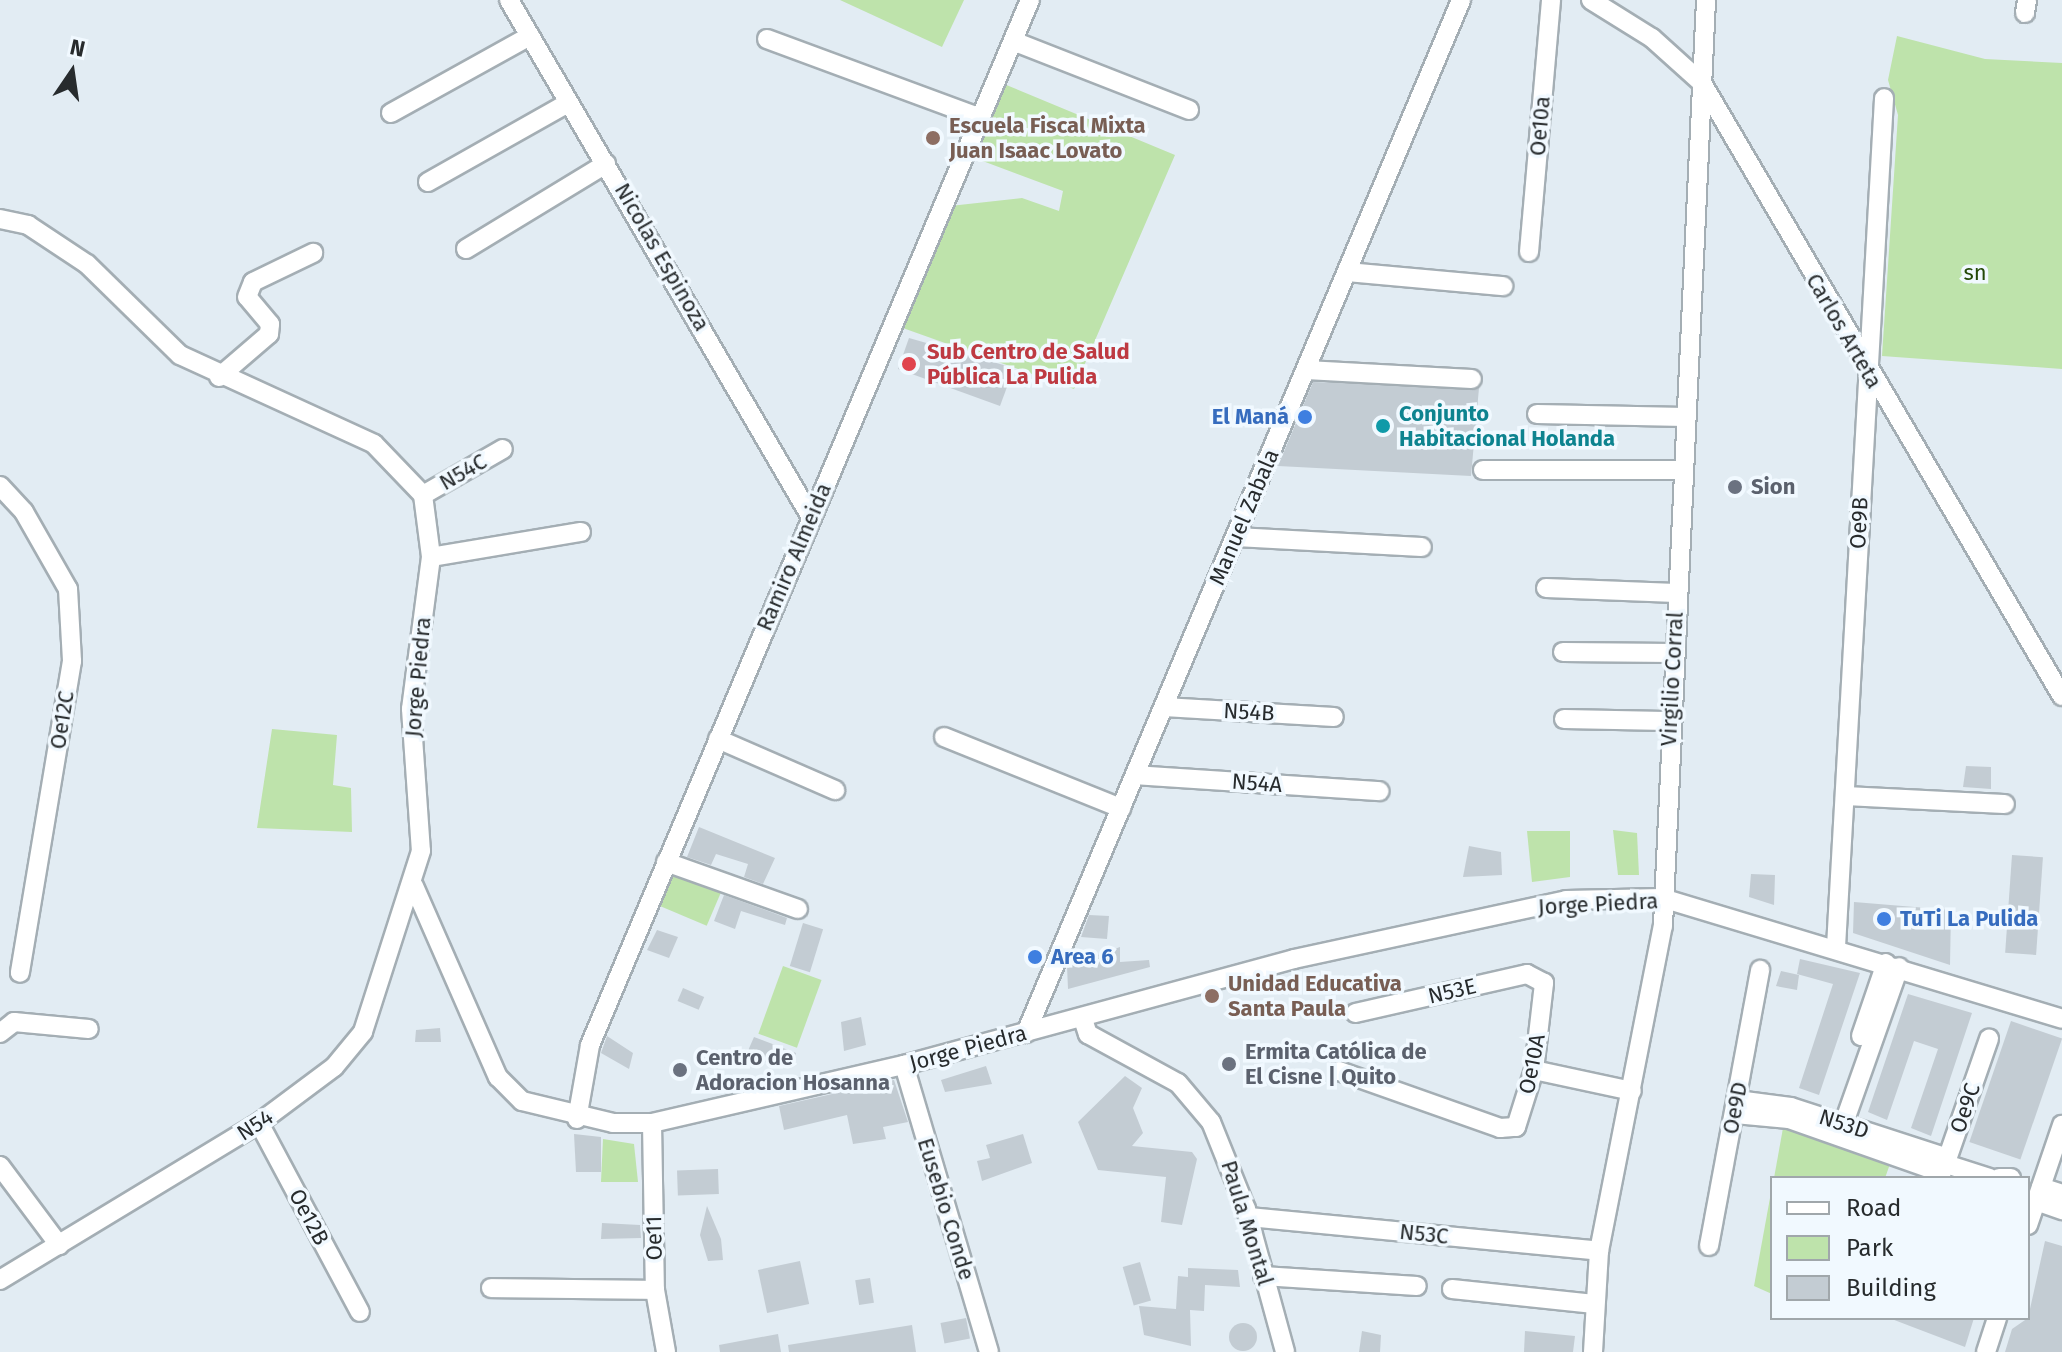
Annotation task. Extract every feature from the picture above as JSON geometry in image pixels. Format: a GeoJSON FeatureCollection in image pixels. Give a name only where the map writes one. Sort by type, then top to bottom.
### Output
{"type":"FeatureCollection","features":[{"type":"Feature","properties":{"kind":"street","name":"Nicolas Espinoza"},"geometry":{"type":"LineString","coordinates":[[509,0],[811,517]]}},
{"type":"Feature","properties":{"kind":"street","name":"Ramiro Almeida"},"geometry":{"type":"LineString","coordinates":[[577,1119],[590,1045],[978,117],[1030,0]]}},
{"type":"Feature","properties":{"kind":"street","name":"Manuel Zabala"},"geometry":{"type":"LineString","coordinates":[[1026,1033],[1461,0]]}},
{"type":"Feature","properties":{"kind":"street","name":"Oe10a"},"geometry":{"type":"LineString","coordinates":[[1529,252],[1551,0]]}},
{"type":"Feature","properties":{"kind":"street","name":"Carlos Arteta"},"geometry":{"type":"LineString","coordinates":[[1591,0],[1652,38],[1702,83],[1867,372],[2062,696]]}},
{"type":"Feature","properties":{"kind":"street","name":"Virgilio Corral"},"geometry":{"type":"LineString","coordinates":[[1593,1352],[1599,1251],[1632,1091],[1662,898],[1706,0]]}},
{"type":"Feature","properties":{"kind":"street"},"geometry":{"type":"LineString","coordinates":[[391,113],[530,36]]}},
{"type":"Feature","properties":{"kind":"street"},"geometry":{"type":"LineString","coordinates":[[767,39],[978,117]]}},
{"type":"Feature","properties":{"kind":"street"},"geometry":{"type":"LineString","coordinates":[[1013,41],[1189,110]]}},
{"type":"Feature","properties":{"kind":"street","name":"Oe9B"},"geometry":{"type":"LineString","coordinates":[[1836,947],[1884,98]]}},
{"type":"Feature","properties":{"kind":"street"},"geometry":{"type":"LineString","coordinates":[[428,182],[568,103]]}},
{"type":"Feature","properties":{"kind":"street"},"geometry":{"type":"LineString","coordinates":[[466,249],[606,164]]}},
{"type":"Feature","properties":{"kind":"street"},"geometry":{"type":"LineString","coordinates":[[0,219],[28,225],[87,264],[180,355],[219,377],[374,444],[423,495]]}},
{"type":"Feature","properties":{"kind":"street"},"geometry":{"type":"LineString","coordinates":[[219,377],[269,334],[270,324],[247,297],[253,282],[313,253]]}},
{"type":"Feature","properties":{"kind":"street"},"geometry":{"type":"LineString","coordinates":[[1348,272],[1503,286]]}},
{"type":"Feature","properties":{"kind":"street"},"geometry":{"type":"LineString","coordinates":[[1306,370],[1472,379]]}},
{"type":"Feature","properties":{"kind":"street"},"geometry":{"type":"LineString","coordinates":[[1537,414],[1685,417]]}},
{"type":"Feature","properties":{"kind":"street","name":"N54C"},"geometry":{"type":"LineString","coordinates":[[423,495],[503,449]]}},
{"type":"Feature","properties":{"kind":"street"},"geometry":{"type":"LineString","coordinates":[[1483,470],[1683,470]]}},
{"type":"Feature","properties":{"kind":"street","name":"Oe12C"},"geometry":{"type":"LineString","coordinates":[[0,486],[24,512],[68,589],[71,647],[20,973]]}},
{"type":"Feature","properties":{"kind":"street","name":"Jorge Piedra"},"geometry":{"type":"LineString","coordinates":[[423,495],[431,557],[411,709],[421,851],[414,886],[498,1077],[522,1101],[577,1119],[652,1123],[904,1065],[1471,917],[1566,900],[1662,898],[1836,947],[2062,1019]]}},
{"type":"Feature","properties":{"kind":"street"},"geometry":{"type":"LineString","coordinates":[[431,557],[581,532]]}},
{"type":"Feature","properties":{"kind":"street"},"geometry":{"type":"LineString","coordinates":[[1236,537],[1422,547]]}},
{"type":"Feature","properties":{"kind":"street"},"geometry":{"type":"LineString","coordinates":[[1546,588],[1676,593]]}},
{"type":"Feature","properties":{"kind":"street"},"geometry":{"type":"LineString","coordinates":[[1563,652],[1673,653]]}},
{"type":"Feature","properties":{"kind":"street","name":"N54B"},"geometry":{"type":"LineString","coordinates":[[1164,707],[1334,717]]}},
{"type":"Feature","properties":{"kind":"street"},"geometry":{"type":"LineString","coordinates":[[1564,719],[1671,721]]}},
{"type":"Feature","properties":{"kind":"street"},"geometry":{"type":"LineString","coordinates":[[944,737],[1121,808]]}},
{"type":"Feature","properties":{"kind":"street"},"geometry":{"type":"LineString","coordinates":[[718,739],[835,790]]}},
{"type":"Feature","properties":{"kind":"street","name":"N54A"},"geometry":{"type":"LineString","coordinates":[[1135,775],[1379,791]]}},
{"type":"Feature","properties":{"kind":"street"},"geometry":{"type":"LineString","coordinates":[[1845,796],[2005,804]]}},
{"type":"Feature","properties":{"kind":"street"},"geometry":{"type":"LineString","coordinates":[[666,862],[798,909]]}},
{"type":"Feature","properties":{"kind":"street","name":"N54"},"geometry":{"type":"LineString","coordinates":[[0,1280],[259,1123],[334,1067],[363,1032],[414,886]]}},
{"type":"Feature","properties":{"kind":"street"},"geometry":{"type":"LineString","coordinates":[[1836,1129],[1892,965]]}},
{"type":"Feature","properties":{"kind":"street","name":"Oe9D"},"geometry":{"type":"LineString","coordinates":[[1709,1246],[1760,970]]}},
{"type":"Feature","properties":{"kind":"street","name":"N53E"},"geometry":{"type":"LineString","coordinates":[[1355,1013],[1527,974],[1544,983]]}},
{"type":"Feature","properties":{"kind":"street","name":"Oe10A"},"geometry":{"type":"LineString","coordinates":[[1339,1071],[1500,1128],[1516,1127],[1534,1070],[1544,983]]}},
{"type":"Feature","properties":{"kind":"street","name":"Paula Montal"},"geometry":{"type":"LineString","coordinates":[[1083,1019],[1088,1034],[1178,1083],[1201,1106],[1249,1217],[1285,1352]]}},
{"type":"Feature","properties":{"kind":"street"},"geometry":{"type":"LineString","coordinates":[[0,1033],[14,1022],[89,1029]]}},
{"type":"Feature","properties":{"kind":"street","name":"Oe9C"},"geometry":{"type":"LineString","coordinates":[[1944,1168],[1989,1039]]}},
{"type":"Feature","properties":{"kind":"street","name":"Eusebio Conde"},"geometry":{"type":"LineString","coordinates":[[904,1065],[989,1352]]}},
{"type":"Feature","properties":{"kind":"street"},"geometry":{"type":"LineString","coordinates":[[1534,1070],[1632,1091]]}},
{"type":"Feature","properties":{"kind":"street","name":"N53D"},"geometry":{"type":"LineString","coordinates":[[1736,1107],[1836,1129],[1944,1168],[1981,1176]]}},
{"type":"Feature","properties":{"kind":"street","name":"Oe12B"},"geometry":{"type":"LineString","coordinates":[[259,1123],[360,1312]]}},
{"type":"Feature","properties":{"kind":"street","name":"Oe11"},"geometry":{"type":"LineString","coordinates":[[652,1123],[655,1290],[666,1352]]}},
{"type":"Feature","properties":{"kind":"street"},"geometry":{"type":"LineString","coordinates":[[2030,1217],[2062,1125]]}},
{"type":"Feature","properties":{"kind":"street"},"geometry":{"type":"LineString","coordinates":[[0,1166],[59,1245]]}},
{"type":"Feature","properties":{"kind":"street"},"geometry":{"type":"LineString","coordinates":[[2036,1193],[2062,1194]]}},
{"type":"Feature","properties":{"kind":"street"},"geometry":{"type":"LineString","coordinates":[[2036,1193],[2062,1210]]}},
{"type":"Feature","properties":{"kind":"street","name":"N53C"},"geometry":{"type":"LineString","coordinates":[[1249,1217],[1599,1251]]}},
{"type":"Feature","properties":{"kind":"street"},"geometry":{"type":"LineString","coordinates":[[1263,1276],[1417,1286]]}},
{"type":"Feature","properties":{"kind":"street"},"geometry":{"type":"LineString","coordinates":[[491,1288],[655,1290]]}},
{"type":"Feature","properties":{"kind":"street"},"geometry":{"type":"LineString","coordinates":[[1452,1289],[1594,1304]]}},
{"type":"Feature","properties":{"kind":"street"},"geometry":{"type":"LineString","coordinates":[[1986,1352],[1996,1320]]}},
{"type":"Feature","properties":{"kind":"green space"},"geometry":{"type":"Polygon","coordinates":[[[840,0],[964,0],[942,47],[840,0]]]}},
{"type":"Feature","properties":{"kind":"green space","name":"sn"},"geometry":{"type":"Polygon","coordinates":[[[1897,36],[1985,59],[2062,63],[2062,369],[1882,356],[1898,115],[1888,80],[1897,36]]]}},
{"type":"Feature","properties":{"kind":"green space"},"geometry":{"type":"Polygon","coordinates":[[[1004,84],[1175,155],[1074,389],[900,327],[950,206],[1022,198],[1059,211],[1063,191],[972,157],[1004,84]]]}},
{"type":"Feature","properties":{"kind":"green space"},"geometry":{"type":"Polygon","coordinates":[[[272,729],[337,735],[333,785],[351,788],[352,832],[257,828],[272,729]]]}},
{"type":"Feature","properties":{"kind":"green space"},"geometry":{"type":"Polygon","coordinates":[[[1613,830],[1637,833],[1639,875],[1618,875],[1613,830]]]}},
{"type":"Feature","properties":{"kind":"green space"},"geometry":{"type":"Polygon","coordinates":[[[1527,831],[1570,831],[1570,877],[1532,882],[1527,831]]]}},
{"type":"Feature","properties":{"kind":"green space"},"geometry":{"type":"Polygon","coordinates":[[[670,869],[722,891],[707,926],[655,904],[670,869]]]}},
{"type":"Feature","properties":{"kind":"green space"},"geometry":{"type":"Polygon","coordinates":[[[783,966],[822,980],[797,1048],[758,1034],[783,966]]]}},
{"type":"Feature","properties":{"kind":"green space"},"geometry":{"type":"Polygon","coordinates":[[[1783,1128],[1890,1164],[1886,1176],[1774,1176],[1783,1128]]]}},
{"type":"Feature","properties":{"kind":"green space"},"geometry":{"type":"Polygon","coordinates":[[[603,1139],[634,1144],[638,1182],[601,1182],[603,1139]]]}},
{"type":"Feature","properties":{"kind":"green space"},"geometry":{"type":"Polygon","coordinates":[[[1770,1198],[1770,1293],[1754,1286],[1770,1198]]]}},
{"type":"Feature","properties":{"kind":"building","name":"Sub Centro de Salud Pública La Pulida"},"geometry":{"type":"Polygon","coordinates":[[[909,338],[1014,368],[1000,406],[898,369],[909,338]]]}},
{"type":"Feature","properties":{"kind":"building","name":"Conjunto Habitacional Holanda"},"geometry":{"type":"Polygon","coordinates":[[[1313,382],[1479,388],[1471,476],[1278,466],[1313,382]]]}},
{"type":"Feature","properties":{"kind":"building"},"geometry":{"type":"Polygon","coordinates":[[[1966,766],[1991,767],[1991,789],[1963,787],[1966,766]]]}},
{"type":"Feature","properties":{"kind":"building"},"geometry":{"type":"Polygon","coordinates":[[[699,827],[775,858],[763,884],[744,877],[748,864],[716,854],[711,865],[687,857],[699,827]]]}},
{"type":"Feature","properties":{"kind":"building"},"geometry":{"type":"Polygon","coordinates":[[[1469,846],[1501,852],[1502,875],[1463,877],[1469,846]]]}},
{"type":"Feature","properties":{"kind":"building"},"geometry":{"type":"Polygon","coordinates":[[[2012,855],[2043,857],[2036,955],[2005,953],[2012,855]]]}},
{"type":"Feature","properties":{"kind":"building"},"geometry":{"type":"Polygon","coordinates":[[[1751,874],[1775,875],[1774,905],[1749,897],[1751,874]]]}},
{"type":"Feature","properties":{"kind":"building"},"geometry":{"type":"Polygon","coordinates":[[[724,895],[787,918],[785,925],[741,911],[735,929],[714,921],[724,895]]]}},
{"type":"Feature","properties":{"kind":"building"},"geometry":{"type":"Polygon","coordinates":[[[1854,902],[1951,910],[1950,965],[1853,933],[1854,902]]]}},
{"type":"Feature","properties":{"kind":"building"},"geometry":{"type":"Polygon","coordinates":[[[1089,915],[1109,916],[1107,939],[1081,937],[1089,915]]]}},
{"type":"Feature","properties":{"kind":"building"},"geometry":{"type":"Polygon","coordinates":[[[803,923],[823,929],[810,972],[790,966],[803,923]]]}},
{"type":"Feature","properties":{"kind":"building"},"geometry":{"type":"Polygon","coordinates":[[[657,930],[678,937],[669,958],[647,950],[657,930]]]}},
{"type":"Feature","properties":{"kind":"building"},"geometry":{"type":"Polygon","coordinates":[[[1120,947],[1120,962],[1149,960],[1150,967],[1068,989],[1067,966],[1120,947]]]}},
{"type":"Feature","properties":{"kind":"building"},"geometry":{"type":"Polygon","coordinates":[[[1800,959],[1860,973],[1819,1095],[1799,1088],[1833,984],[1797,974],[1800,959]]]}},
{"type":"Feature","properties":{"kind":"building"},"geometry":{"type":"Polygon","coordinates":[[[1781,971],[1799,975],[1797,990],[1776,986],[1781,971]]]}},
{"type":"Feature","properties":{"kind":"building"},"geometry":{"type":"Polygon","coordinates":[[[683,988],[704,997],[699,1010],[678,1001],[683,988]]]}},
{"type":"Feature","properties":{"kind":"building"},"geometry":{"type":"Polygon","coordinates":[[[1908,994],[1972,1013],[1931,1136],[1911,1128],[1938,1049],[1914,1041],[1887,1120],[1868,1112],[1908,994]]]}},
{"type":"Feature","properties":{"kind":"building"},"geometry":{"type":"Polygon","coordinates":[[[861,1017],[866,1045],[844,1051],[841,1022],[861,1017]]]}},
{"type":"Feature","properties":{"kind":"building"},"geometry":{"type":"Polygon","coordinates":[[[2011,1021],[2062,1039],[2020,1160],[1969,1142],[2011,1021]]]}},
{"type":"Feature","properties":{"kind":"building"},"geometry":{"type":"Polygon","coordinates":[[[440,1028],[441,1042],[415,1042],[416,1030],[440,1028]]]}},
{"type":"Feature","properties":{"kind":"building"},"geometry":{"type":"Polygon","coordinates":[[[607,1036],[633,1053],[629,1069],[601,1053],[607,1036]]]}},
{"type":"Feature","properties":{"kind":"building"},"geometry":{"type":"Polygon","coordinates":[[[754,1037],[796,1053],[792,1065],[744,1060],[754,1037]]]}},
{"type":"Feature","properties":{"kind":"building"},"geometry":{"type":"Polygon","coordinates":[[[986,1066],[992,1084],[945,1092],[941,1080],[986,1066]]]}},
{"type":"Feature","properties":{"kind":"building"},"geometry":{"type":"Polygon","coordinates":[[[1125,1076],[1142,1088],[1133,1108],[1143,1133],[1132,1146],[1192,1152],[1197,1159],[1182,1225],[1161,1222],[1166,1177],[1098,1170],[1078,1122],[1125,1076]]]}},
{"type":"Feature","properties":{"kind":"building"},"geometry":{"type":"Polygon","coordinates":[[[894,1080],[908,1122],[883,1127],[886,1139],[853,1144],[847,1115],[784,1130],[779,1106],[894,1080]]]}},
{"type":"Feature","properties":{"kind":"building"},"geometry":{"type":"Polygon","coordinates":[[[574,1134],[601,1137],[601,1172],[576,1172],[574,1134]]]}},
{"type":"Feature","properties":{"kind":"building"},"geometry":{"type":"Polygon","coordinates":[[[1023,1134],[1032,1163],[982,1181],[977,1161],[990,1158],[986,1145],[1023,1134]]]}},
{"type":"Feature","properties":{"kind":"building"},"geometry":{"type":"Polygon","coordinates":[[[718,1169],[719,1194],[678,1195],[677,1170],[718,1169]]]}},
{"type":"Feature","properties":{"kind":"building"},"geometry":{"type":"Polygon","coordinates":[[[707,1206],[721,1239],[723,1260],[708,1261],[700,1235],[707,1206]]]}},
{"type":"Feature","properties":{"kind":"building"},"geometry":{"type":"Polygon","coordinates":[[[602,1223],[640,1225],[641,1238],[601,1239],[602,1223]]]}},
{"type":"Feature","properties":{"kind":"building"},"geometry":{"type":"Polygon","coordinates":[[[2045,1241],[2062,1246],[2062,1352],[2005,1352],[2012,1329],[2030,1320],[2045,1241]]]}},
{"type":"Feature","properties":{"kind":"building"},"geometry":{"type":"Polygon","coordinates":[[[800,1261],[809,1304],[767,1313],[758,1270],[800,1261]]]}},
{"type":"Feature","properties":{"kind":"building"},"geometry":{"type":"Polygon","coordinates":[[[1140,1262],[1151,1300],[1134,1305],[1123,1267],[1140,1262]]]}},
{"type":"Feature","properties":{"kind":"building"},"geometry":{"type":"Polygon","coordinates":[[[1188,1268],[1238,1270],[1240,1287],[1205,1285],[1204,1311],[1190,1310],[1191,1346],[1144,1335],[1139,1306],[1176,1309],[1178,1276],[1188,1277],[1188,1268]]]}},
{"type":"Feature","properties":{"kind":"building"},"geometry":{"type":"Polygon","coordinates":[[[870,1278],[874,1303],[859,1305],[855,1280],[870,1278]]]}},
{"type":"Feature","properties":{"kind":"building"},"geometry":{"type":"Polygon","coordinates":[[[966,1318],[970,1339],[944,1344],[940,1323],[966,1318]]]}},
{"type":"Feature","properties":{"kind":"building"},"geometry":{"type":"Polygon","coordinates":[[[1894,1320],[1973,1320],[1965,1347],[1894,1320]]]}},
{"type":"Feature","properties":{"kind":"building"},"geometry":{"type":"Polygon","coordinates":[[[1243,1323],[1253,1327],[1257,1337],[1253,1347],[1243,1351],[1233,1347],[1229,1337],[1233,1327],[1243,1323]]]}},
{"type":"Feature","properties":{"kind":"building"},"geometry":{"type":"Polygon","coordinates":[[[912,1325],[916,1352],[789,1352],[788,1345],[912,1325]]]}},
{"type":"Feature","properties":{"kind":"building"},"geometry":{"type":"Polygon","coordinates":[[[1362,1331],[1381,1335],[1380,1352],[1359,1352],[1362,1331]]]}},
{"type":"Feature","properties":{"kind":"building"},"geometry":{"type":"Polygon","coordinates":[[[1525,1331],[1575,1336],[1573,1352],[1524,1352],[1525,1331]]]}},
{"type":"Feature","properties":{"kind":"building"},"geometry":{"type":"Polygon","coordinates":[[[778,1334],[781,1352],[720,1352],[719,1345],[778,1334]]]}},
{"type":"Feature","properties":{"kind":"place","name":"Escuela Fiscal Mixta Juan Isaac Lovato"},"geometry":{"type":"Point","coordinates":[933,138]}},
{"type":"Feature","properties":{"kind":"place","name":"Sub Centro de Salud Pública La Pulida"},"geometry":{"type":"Point","coordinates":[909,364]}},
{"type":"Feature","properties":{"kind":"place","name":"El Maná"},"geometry":{"type":"Point","coordinates":[1305,417]}},
{"type":"Feature","properties":{"kind":"place","name":"Conjunto Habitacional Holanda"},"geometry":{"type":"Point","coordinates":[1383,426]}},
{"type":"Feature","properties":{"kind":"place","name":"Sion"},"geometry":{"type":"Point","coordinates":[1735,487]}},
{"type":"Feature","properties":{"kind":"place","name":"TuTi La Pulida"},"geometry":{"type":"Point","coordinates":[1884,919]}},
{"type":"Feature","properties":{"kind":"place","name":"Area 6"},"geometry":{"type":"Point","coordinates":[1035,957]}},
{"type":"Feature","properties":{"kind":"place","name":"Unidad Educativa Santa Paula"},"geometry":{"type":"Point","coordinates":[1212,996]}},
{"type":"Feature","properties":{"kind":"place","name":"Ermita Católica de El Cisne | Quito"},"geometry":{"type":"Point","coordinates":[1229,1064]}},
{"type":"Feature","properties":{"kind":"place","name":"Centro de Adoracion Hosanna"},"geometry":{"type":"Point","coordinates":[680,1070]}}]}
